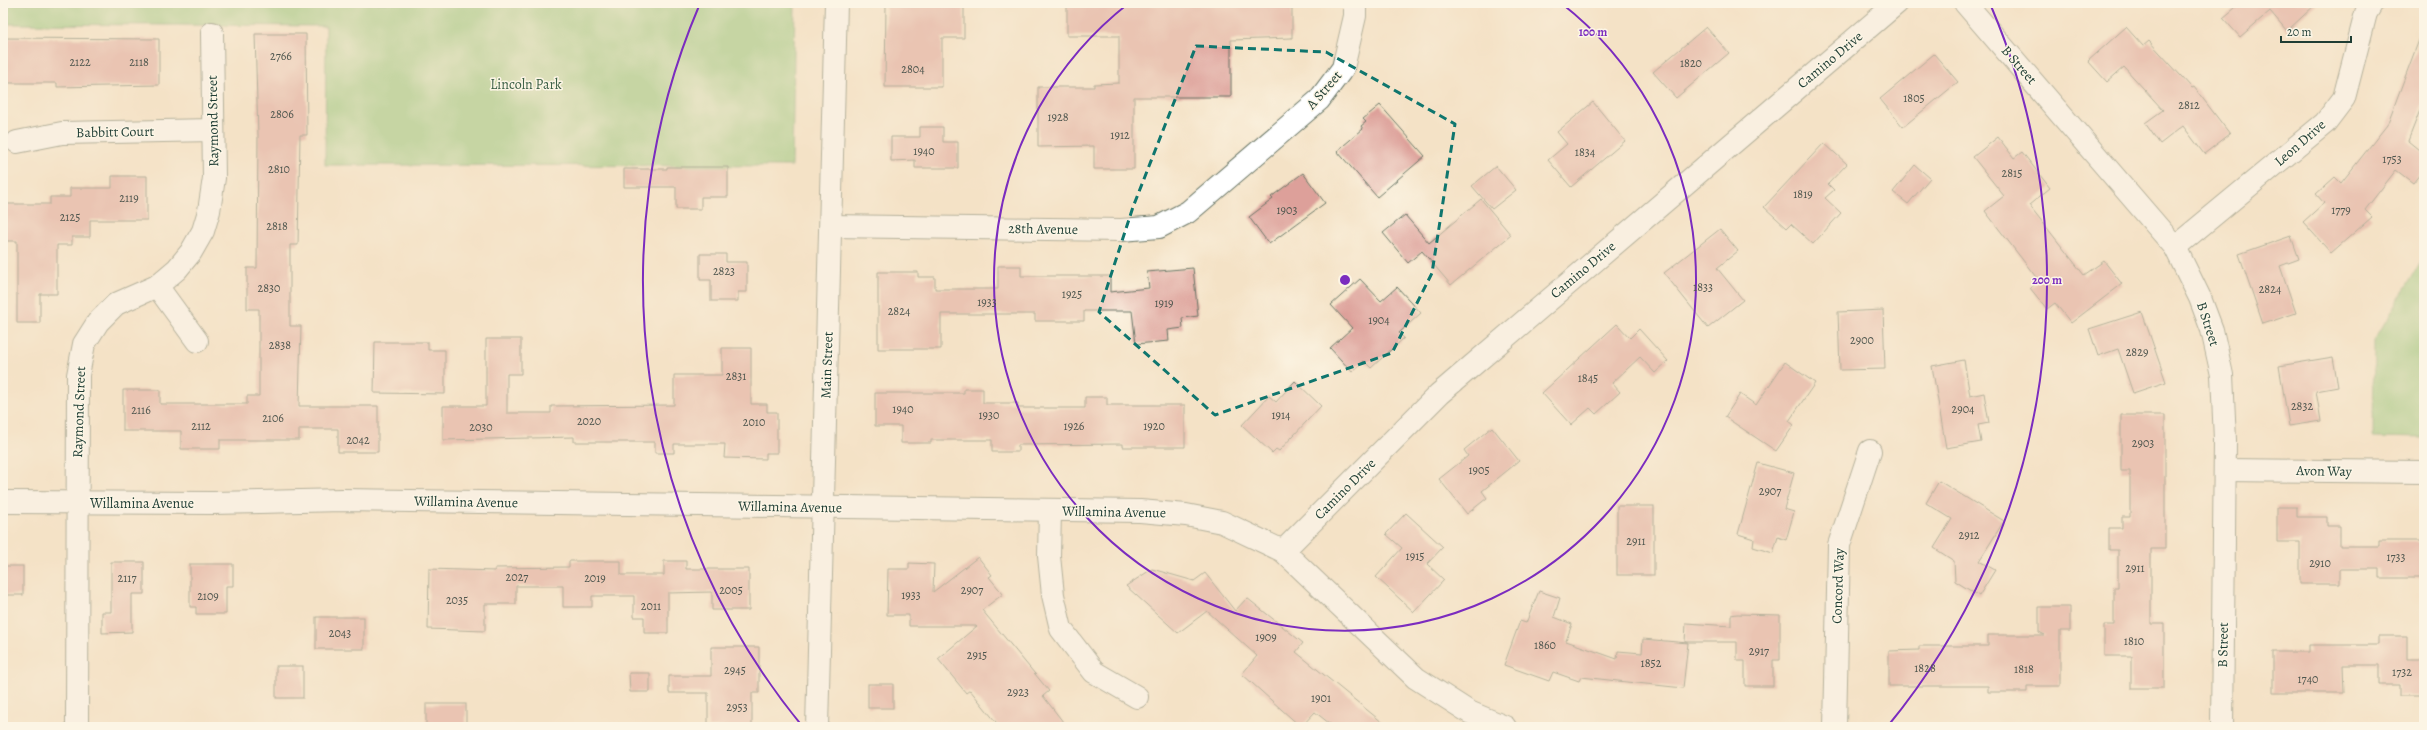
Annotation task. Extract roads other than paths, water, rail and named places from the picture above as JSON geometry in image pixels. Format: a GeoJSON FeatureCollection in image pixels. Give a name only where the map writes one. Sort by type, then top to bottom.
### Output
{"type":"FeatureCollection","features":[{"type":"Feature","properties":{"kind":"street","name":"Main Street"},"geometry":{"type":"LineString","coordinates":[[817,727],[836,3]]}},
{"type":"Feature","properties":{"kind":"street","name":"A Street"},"geometry":{"type":"LineString","coordinates":[[1236,171],[1319,100],[1344,68],[1355,16],[1355,3]]}},
{"type":"Feature","properties":{"kind":"street","name":"Camino Drive"},"geometry":{"type":"LineString","coordinates":[[1284,552],[1439,394],[1897,3]]}},
{"type":"Feature","properties":{"kind":"street","name":"B Street"},"geometry":{"type":"LineString","coordinates":[[1965,3],[2151,217],[2175,247],[2200,298],[2219,356],[2222,375],[2225,470],[2222,727]]}},
{"type":"Feature","properties":{"kind":"street","name":"Leon Drive"},"geometry":{"type":"LineString","coordinates":[[2175,247],[2325,123],[2344,98],[2366,13],[2372,3]]}},
{"type":"Feature","properties":{"kind":"street","name":"Raymond Street"},"geometry":{"type":"LineString","coordinates":[[77,727],[78,375],[84,344],[98,322],[116,304],[158,286],[177,269],[191,252],[203,231],[209,211],[214,178],[212,33]]}},
{"type":"Feature","properties":{"kind":"street","name":"Babbitt Court"},"geometry":{"type":"LineString","coordinates":[[18,142],[62,133],[213,130]]}},
{"type":"Feature","properties":{"kind":"street","name":"28th Avenue"},"geometry":{"type":"LineString","coordinates":[[831,226],[1121,230],[1159,227],[1188,212],[1236,171]]}},
{"type":"Feature","properties":{"kind":"street"},"geometry":{"type":"LineString","coordinates":[[158,286],[197,340]]}},
{"type":"Feature","properties":{"kind":"street","name":"Concord Way"},"geometry":{"type":"LineString","coordinates":[[1835,727],[1839,545],[1870,451]]}},
{"type":"Feature","properties":{"kind":"street","name":"Avon Way"},"geometry":{"type":"LineString","coordinates":[[2225,470],[2424,472]]}},
{"type":"Feature","properties":{"kind":"street","name":"Willamina Avenue"},"geometry":{"type":"LineString","coordinates":[[3,502],[213,503],[342,500],[1050,511],[1140,510],[1186,515],[1222,522],[1284,552],[1416,678],[1469,712],[1505,727]]}},
{"type":"Feature","properties":{"kind":"street"},"geometry":{"type":"LineString","coordinates":[[1050,511],[1049,556],[1053,595],[1061,629],[1094,672],[1137,697]]}},
{"type":"Feature","properties":{"kind":"park label","name":"Lincoln Park"},"geometry":{"type":"Point","coordinates":[526,84]}}]}
